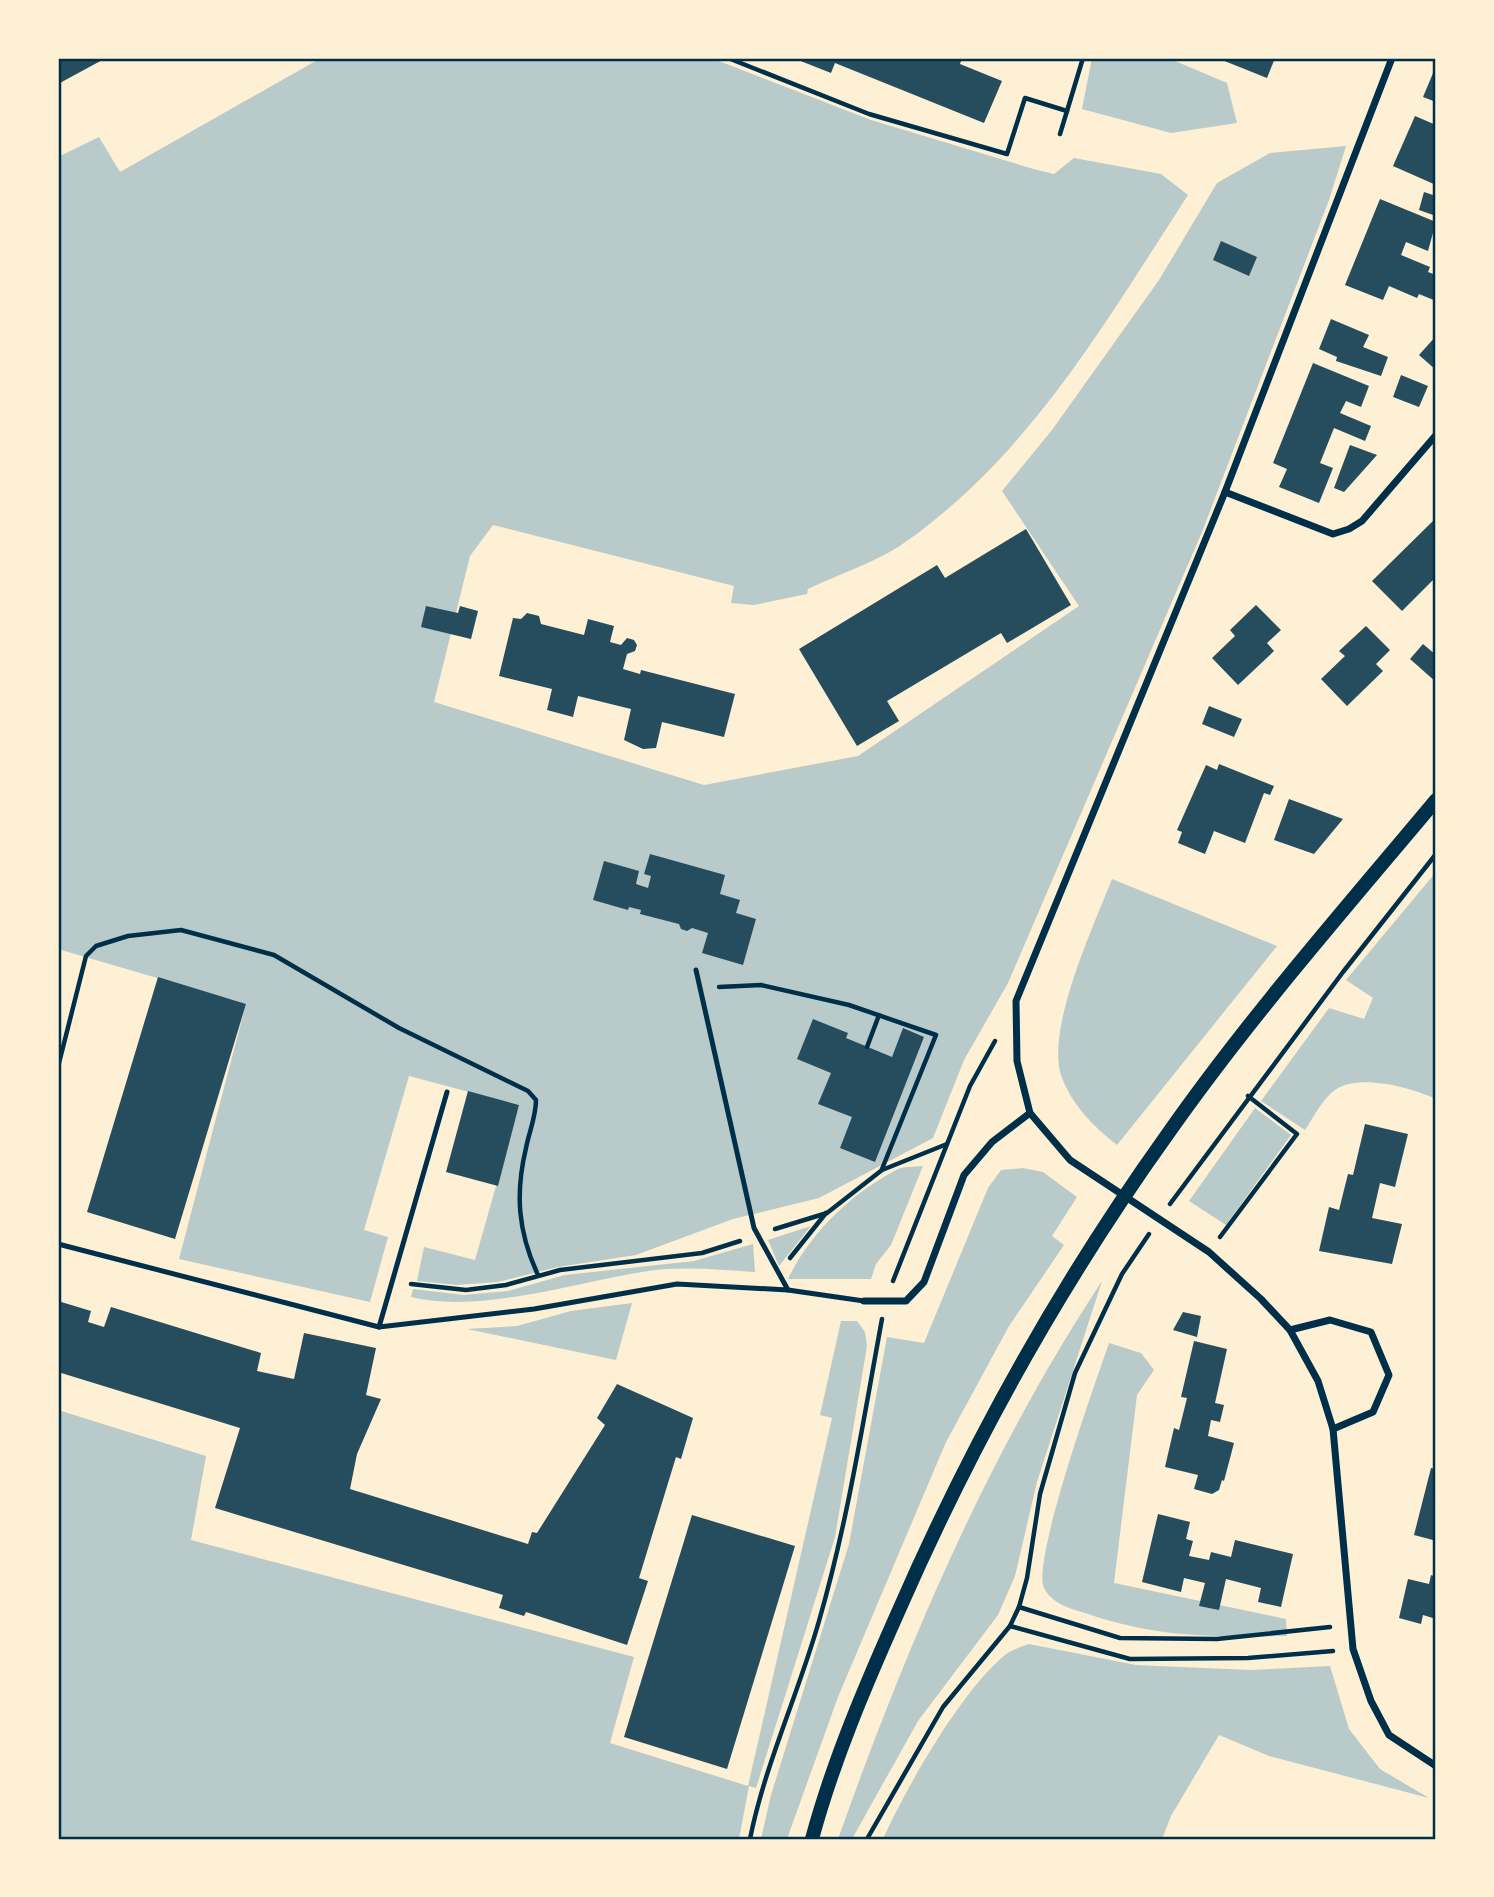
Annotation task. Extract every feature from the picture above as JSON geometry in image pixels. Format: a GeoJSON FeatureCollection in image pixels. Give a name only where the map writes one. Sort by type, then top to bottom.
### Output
{"type":"FeatureCollection","features":[{"type":"Feature","properties":{"kind":"main road"},"geometry":{"type":"LineString","coordinates":[[812,1839],[820,1809],[878,1657],[935,1526],[1021,1364],[1090,1248],[1167,1134],[1257,1015],[1436,800]]}},
{"type":"Feature","properties":{"kind":"street"},"geometry":{"type":"LineString","coordinates":[[1392,58],[1225,492],[1016,1001],[1017,1061],[1030,1113],[1070,1160],[1209,1252],[1261,1299],[1290,1330],[1318,1381],[1333,1429],[1353,1650],[1371,1701],[1389,1735],[1436,1766]]}},
{"type":"Feature","properties":{"kind":"street"},"geometry":{"type":"LineString","coordinates":[[1225,492],[1333,534],[1362,521],[1436,435]]}},
{"type":"Feature","properties":{"kind":"street"},"geometry":{"type":"LineString","coordinates":[[864,1301],[906,1301],[924,1282],[964,1175],[992,1143],[1030,1113]]}},
{"type":"Feature","properties":{"kind":"street"},"geometry":{"type":"LineString","coordinates":[[1290,1330],[1330,1320],[1371,1332],[1389,1375],[1373,1412],[1333,1429]]}},
{"type":"Feature","properties":{"kind":"lane"},"geometry":{"type":"LineString","coordinates":[[696,970],[757,1235],[788,1290]]}},
{"type":"Feature","properties":{"kind":"lane"},"geometry":{"type":"LineString","coordinates":[[379,1327],[447,1092]]}},
{"type":"Feature","properties":{"kind":"lane"},"geometry":{"type":"LineString","coordinates":[[58,1244],[379,1327],[534,1308],[677,1284],[788,1290],[864,1301]]}},
{"type":"Feature","properties":{"kind":"path"},"geometry":{"type":"LineString","coordinates":[[728,58],[869,114],[1007,154],[1025,98],[1067,111]]}},
{"type":"Feature","properties":{"kind":"path"},"geometry":{"type":"LineString","coordinates":[[1060,134],[1083,58]]}},
{"type":"Feature","properties":{"kind":"path"},"geometry":{"type":"LineString","coordinates":[[1198,1162],[1436,854]]}},
{"type":"Feature","properties":{"kind":"path"},"geometry":{"type":"LineString","coordinates":[[58,1067],[86,956],[96,946],[128,936],[181,930],[274,955],[399,1028],[528,1091],[536,1100],[536,1114],[520,1175],[517,1201],[525,1246],[538,1275]]}},
{"type":"Feature","properties":{"kind":"path"},"geometry":{"type":"LineString","coordinates":[[700,987],[761,985],[849,1005],[936,1035],[882,1170]]}},
{"type":"Feature","properties":{"kind":"path"},"geometry":{"type":"LineString","coordinates":[[867,1047],[879,1016]]}},
{"type":"Feature","properties":{"kind":"path"},"geometry":{"type":"LineString","coordinates":[[750,1839],[758,1796],[817,1626],[844,1532],[884,1303],[970,1086],[996,1037]]}},
{"type":"Feature","properties":{"kind":"path"},"geometry":{"type":"LineString","coordinates":[[1209,1252],[1297,1134],[1248,1096]]}},
{"type":"Feature","properties":{"kind":"path"},"geometry":{"type":"LineString","coordinates":[[778,1273],[827,1213],[882,1170],[948,1144]]}},
{"type":"Feature","properties":{"kind":"path"},"geometry":{"type":"LineString","coordinates":[[393,1280],[425,1287],[466,1290],[506,1285],[538,1275],[702,1253],[827,1213]]}},
{"type":"Feature","properties":{"kind":"path"},"geometry":{"type":"LineString","coordinates":[[867,1839],[943,1707],[1010,1626],[1019,1607],[1027,1578],[1040,1494],[1074,1373],[1122,1274]]}},
{"type":"Feature","properties":{"kind":"path"},"geometry":{"type":"LineString","coordinates":[[1019,1607],[1119,1638],[1217,1639],[1349,1625]]}},
{"type":"Feature","properties":{"kind":"path"},"geometry":{"type":"LineString","coordinates":[[1010,1626],[1130,1658],[1248,1658],[1353,1650]]}},
{"type":"Feature","properties":{"kind":"shaded area"},"geometry":{"type":"Polygon","coordinates":[[[321,58],[711,58],[871,120],[1037,170],[1054,174],[1074,158],[1161,174],[1188,195],[1063,383],[990,469],[949,508],[904,543],[870,562],[808,589],[807,594],[754,605],[731,603],[734,586],[493,525],[470,556],[434,702],[704,785],[858,756],[1079,606],[1002,491],[1052,430],[1159,280],[1217,183],[1270,153],[1346,146],[1329,200],[1202,532],[1008,983],[964,1060],[933,1138],[819,1198],[733,1219],[636,1255],[558,1267],[498,1282],[457,1285],[417,1281],[424,1247],[475,1260],[519,1105],[409,1076],[364,1230],[388,1237],[370,1302],[179,1259],[246,1004],[58,949],[58,157],[99,137],[120,172],[321,58]]]}},
{"type":"Feature","properties":{"kind":"shaded area"},"geometry":{"type":"Polygon","coordinates":[[[1092,58],[1168,58],[1227,83],[1237,123],[1171,133],[1082,109],[1092,58]]]}},
{"type":"Feature","properties":{"kind":"shaded area"},"geometry":{"type":"Polygon","coordinates":[[[1436,872],[1436,1099],[1386,1084],[1371,1082],[1345,1085],[1326,1098],[1305,1130],[1261,1101],[1329,1008],[1364,1019],[1373,998],[1346,980],[1436,872]]]}},
{"type":"Feature","properties":{"kind":"shaded area"},"geometry":{"type":"Polygon","coordinates":[[[1112,879],[1277,946],[1117,1145],[1091,1122],[1071,1096],[1061,1075],[1058,1055],[1060,1031],[1074,977],[1112,879]]]}},
{"type":"Feature","properties":{"kind":"shaded area"},"geometry":{"type":"Polygon","coordinates":[[[1255,1108],[1291,1135],[1226,1225],[1189,1201],[1255,1108]]]}},
{"type":"Feature","properties":{"kind":"shaded area"},"geometry":{"type":"Polygon","coordinates":[[[923,1166],[891,1245],[876,1264],[871,1279],[788,1279],[808,1246],[833,1216],[848,1203],[896,1170],[923,1166]]]}},
{"type":"Feature","properties":{"kind":"shaded area"},"geometry":{"type":"Polygon","coordinates":[[[1023,1168],[1043,1172],[1077,1197],[1052,1236],[1064,1245],[1009,1326],[946,1442],[838,1697],[787,1839],[761,1839],[771,1795],[849,1544],[887,1337],[924,1343],[988,1188],[1001,1170],[1023,1168]]]}},
{"type":"Feature","properties":{"kind":"shaded area"},"geometry":{"type":"Polygon","coordinates":[[[811,1226],[779,1266],[768,1240],[811,1226]]]}},
{"type":"Feature","properties":{"kind":"shaded area"},"geometry":{"type":"Polygon","coordinates":[[[753,1244],[755,1272],[702,1269],[648,1271],[529,1294],[467,1302],[411,1297],[413,1289],[464,1295],[508,1291],[565,1275],[694,1261],[753,1244]]]}},
{"type":"Feature","properties":{"kind":"shaded area"},"geometry":{"type":"Polygon","coordinates":[[[1102,1281],[1037,1482],[1015,1576],[998,1615],[918,1721],[852,1839],[838,1839],[892,1694],[953,1552],[1022,1414],[1102,1281]]]}},
{"type":"Feature","properties":{"kind":"shaded area"},"geometry":{"type":"Polygon","coordinates":[[[632,1303],[616,1360],[467,1329],[517,1326],[571,1311],[632,1303]]]}},
{"type":"Feature","properties":{"kind":"shaded area"},"geometry":{"type":"Polygon","coordinates":[[[841,1321],[857,1321],[865,1332],[867,1346],[835,1537],[756,1788],[749,1786],[739,1839],[58,1839],[58,1410],[206,1456],[191,1540],[634,1657],[610,1743],[748,1786],[832,1418],[820,1415],[841,1321]]]}},
{"type":"Feature","properties":{"kind":"shaded area"},"geometry":{"type":"Polygon","coordinates":[[[1109,1343],[1141,1353],[1154,1370],[1137,1395],[1114,1583],[1286,1619],[1287,1636],[1210,1636],[1139,1628],[1069,1608],[1047,1594],[1043,1572],[1047,1544],[1080,1429],[1109,1343]]]}},
{"type":"Feature","properties":{"kind":"shaded area"},"geometry":{"type":"Polygon","coordinates":[[[1029,1644],[1136,1665],[1250,1670],[1330,1666],[1349,1729],[1380,1769],[1429,1798],[1269,1756],[1219,1735],[1171,1816],[1162,1839],[883,1839],[920,1768],[953,1716],[988,1671],[1005,1655],[1029,1644]]]}},
{"type":"Feature","properties":{"kind":"building"},"geometry":{"type":"Polygon","coordinates":[[[58,58],[106,58],[58,84],[58,58]]]}},
{"type":"Feature","properties":{"kind":"building"},"geometry":{"type":"Polygon","coordinates":[[[793,58],[962,58],[960,64],[1002,81],[984,123],[835,63],[831,73],[793,58]]]}},
{"type":"Feature","properties":{"kind":"building"},"geometry":{"type":"Polygon","coordinates":[[[1217,58],[1275,58],[1267,78],[1217,58]]]}},
{"type":"Feature","properties":{"kind":"building"},"geometry":{"type":"Polygon","coordinates":[[[1436,66],[1436,102],[1423,97],[1436,66]]]}},
{"type":"Feature","properties":{"kind":"building"},"geometry":{"type":"Polygon","coordinates":[[[1415,116],[1436,125],[1436,185],[1393,166],[1415,116]]]}},
{"type":"Feature","properties":{"kind":"building"},"geometry":{"type":"Polygon","coordinates":[[[1424,192],[1436,196],[1436,216],[1419,210],[1424,192]]]}},
{"type":"Feature","properties":{"kind":"building"},"geometry":{"type":"Polygon","coordinates":[[[1380,199],[1436,222],[1428,251],[1406,242],[1401,255],[1430,267],[1428,272],[1436,275],[1433,287],[1436,289],[1436,301],[1419,294],[1417,298],[1389,286],[1383,300],[1345,285],[1380,199]]]}},
{"type":"Feature","properties":{"kind":"building"},"geometry":{"type":"Polygon","coordinates":[[[1221,241],[1257,257],[1249,276],[1213,260],[1221,241]]]}},
{"type":"Feature","properties":{"kind":"building"},"geometry":{"type":"Polygon","coordinates":[[[1331,319],[1369,335],[1363,347],[1388,357],[1381,376],[1336,361],[1337,357],[1319,349],[1331,319]]]}},
{"type":"Feature","properties":{"kind":"building"},"geometry":{"type":"Polygon","coordinates":[[[1436,336],[1436,370],[1419,355],[1436,336]]]}},
{"type":"Feature","properties":{"kind":"building"},"geometry":{"type":"Polygon","coordinates":[[[1313,363],[1369,386],[1361,407],[1346,401],[1340,413],[1371,426],[1365,441],[1334,428],[1320,463],[1333,468],[1319,503],[1279,487],[1287,469],[1273,463],[1313,363]]]}},
{"type":"Feature","properties":{"kind":"building"},"geometry":{"type":"Polygon","coordinates":[[[1401,375],[1428,386],[1419,407],[1393,397],[1401,375]]]}},
{"type":"Feature","properties":{"kind":"building"},"geometry":{"type":"Polygon","coordinates":[[[1350,445],[1377,455],[1344,492],[1334,488],[1350,445]]]}},
{"type":"Feature","properties":{"kind":"building"},"geometry":{"type":"Polygon","coordinates":[[[1436,518],[1436,577],[1402,611],[1372,581],[1436,518]]]}},
{"type":"Feature","properties":{"kind":"building"},"geometry":{"type":"Polygon","coordinates":[[[1026,529],[1071,605],[1007,643],[1001,633],[887,701],[899,721],[857,746],[799,649],[937,565],[945,578],[1026,529]]]}},
{"type":"Feature","properties":{"kind":"building"},"geometry":{"type":"Polygon","coordinates":[[[1256,605],[1281,630],[1267,643],[1274,651],[1238,685],[1212,658],[1235,636],[1230,630],[1256,605]]]}},
{"type":"Feature","properties":{"kind":"building"},"geometry":{"type":"Polygon","coordinates":[[[426,606],[458,613],[460,606],[478,611],[471,639],[421,627],[426,606]]]}},
{"type":"Feature","properties":{"kind":"building"},"geometry":{"type":"Polygon","coordinates":[[[527,613],[539,616],[541,624],[584,635],[588,619],[614,626],[610,642],[621,645],[627,638],[634,640],[637,645],[635,651],[627,654],[623,669],[640,674],[641,670],[735,694],[724,737],[662,722],[656,748],[643,749],[624,740],[631,709],[578,696],[573,717],[547,710],[552,689],[499,676],[513,618],[521,619],[527,613]]]}},
{"type":"Feature","properties":{"kind":"building"},"geometry":{"type":"Polygon","coordinates":[[[1366,626],[1390,650],[1376,664],[1383,671],[1347,706],[1321,679],[1345,656],[1339,651],[1366,626]]]}},
{"type":"Feature","properties":{"kind":"building"},"geometry":{"type":"Polygon","coordinates":[[[1423,644],[1436,655],[1436,682],[1410,659],[1423,644]]]}},
{"type":"Feature","properties":{"kind":"building"},"geometry":{"type":"Polygon","coordinates":[[[1209,706],[1242,719],[1234,737],[1202,724],[1209,706]]]}},
{"type":"Feature","properties":{"kind":"building"},"geometry":{"type":"Polygon","coordinates":[[[1219,764],[1274,786],[1270,795],[1264,793],[1245,843],[1214,831],[1205,854],[1178,843],[1182,832],[1177,830],[1206,765],[1217,770],[1219,764]]]}},
{"type":"Feature","properties":{"kind":"building"},"geometry":{"type":"Polygon","coordinates":[[[1289,799],[1343,819],[1314,854],[1274,840],[1289,799]]]}},
{"type":"Feature","properties":{"kind":"building"},"geometry":{"type":"Polygon","coordinates":[[[650,854],[725,875],[720,894],[740,900],[736,913],[756,919],[743,965],[702,953],[708,933],[692,928],[687,931],[681,929],[679,924],[640,914],[641,910],[629,907],[628,910],[593,900],[604,861],[639,871],[636,884],[648,888],[651,876],[644,874],[650,854]]]}},
{"type":"Feature","properties":{"kind":"building"},"geometry":{"type":"Polygon","coordinates":[[[158,977],[246,1004],[175,1239],[87,1212],[158,977]]]}},
{"type":"Feature","properties":{"kind":"building"},"geometry":{"type":"Polygon","coordinates":[[[813,1019],[848,1033],[846,1038],[892,1057],[903,1028],[924,1037],[875,1162],[840,1148],[852,1117],[818,1104],[831,1073],[797,1059],[813,1019]]]}},
{"type":"Feature","properties":{"kind":"building"},"geometry":{"type":"Polygon","coordinates":[[[468,1091],[519,1105],[498,1186],[446,1172],[468,1091]]]}},
{"type":"Feature","properties":{"kind":"building"},"geometry":{"type":"Polygon","coordinates":[[[1365,1124],[1408,1134],[1395,1187],[1380,1183],[1372,1218],[1402,1224],[1392,1264],[1319,1251],[1329,1207],[1339,1210],[1348,1174],[1353,1175],[1365,1124]]]}},
{"type":"Feature","properties":{"kind":"building"},"geometry":{"type":"Polygon","coordinates":[[[58,1301],[91,1311],[88,1322],[104,1327],[111,1307],[261,1353],[257,1371],[294,1379],[304,1333],[376,1348],[366,1395],[381,1399],[357,1454],[350,1489],[528,1544],[532,1532],[537,1533],[605,1425],[597,1418],[617,1384],[693,1418],[681,1459],[676,1457],[639,1578],[648,1581],[627,1645],[526,1612],[524,1616],[499,1608],[503,1595],[215,1508],[240,1428],[58,1372],[58,1301]]]}},
{"type":"Feature","properties":{"kind":"building"},"geometry":{"type":"Polygon","coordinates":[[[1183,1312],[1201,1316],[1197,1337],[1173,1330],[1183,1312]]]}},
{"type":"Feature","properties":{"kind":"building"},"geometry":{"type":"Polygon","coordinates":[[[1194,1341],[1227,1349],[1215,1403],[1224,1405],[1220,1422],[1211,1420],[1208,1436],[1234,1443],[1224,1481],[1222,1480],[1219,1490],[1212,1494],[1194,1489],[1198,1475],[1165,1467],[1174,1428],[1179,1430],[1187,1398],[1181,1397],[1194,1341]]]}},
{"type":"Feature","properties":{"kind":"building"},"geometry":{"type":"Polygon","coordinates":[[[1431,1468],[1436,1469],[1436,1538],[1433,1540],[1414,1535],[1431,1468]]]}},
{"type":"Feature","properties":{"kind":"building"},"geometry":{"type":"Polygon","coordinates":[[[1158,1514],[1190,1522],[1186,1539],[1193,1541],[1189,1556],[1209,1560],[1211,1552],[1231,1557],[1235,1540],[1293,1554],[1281,1607],[1258,1602],[1261,1588],[1226,1579],[1219,1610],[1199,1606],[1205,1583],[1184,1578],[1181,1592],[1142,1582],[1158,1514]]]}},
{"type":"Feature","properties":{"kind":"building"},"geometry":{"type":"Polygon","coordinates":[[[692,1515],[795,1546],[727,1769],[624,1737],[692,1515]]]}},
{"type":"Feature","properties":{"kind":"building"},"geometry":{"type":"Polygon","coordinates":[[[1431,1575],[1436,1577],[1436,1619],[1423,1615],[1421,1624],[1399,1618],[1408,1579],[1429,1584],[1431,1575]]]}}]}
